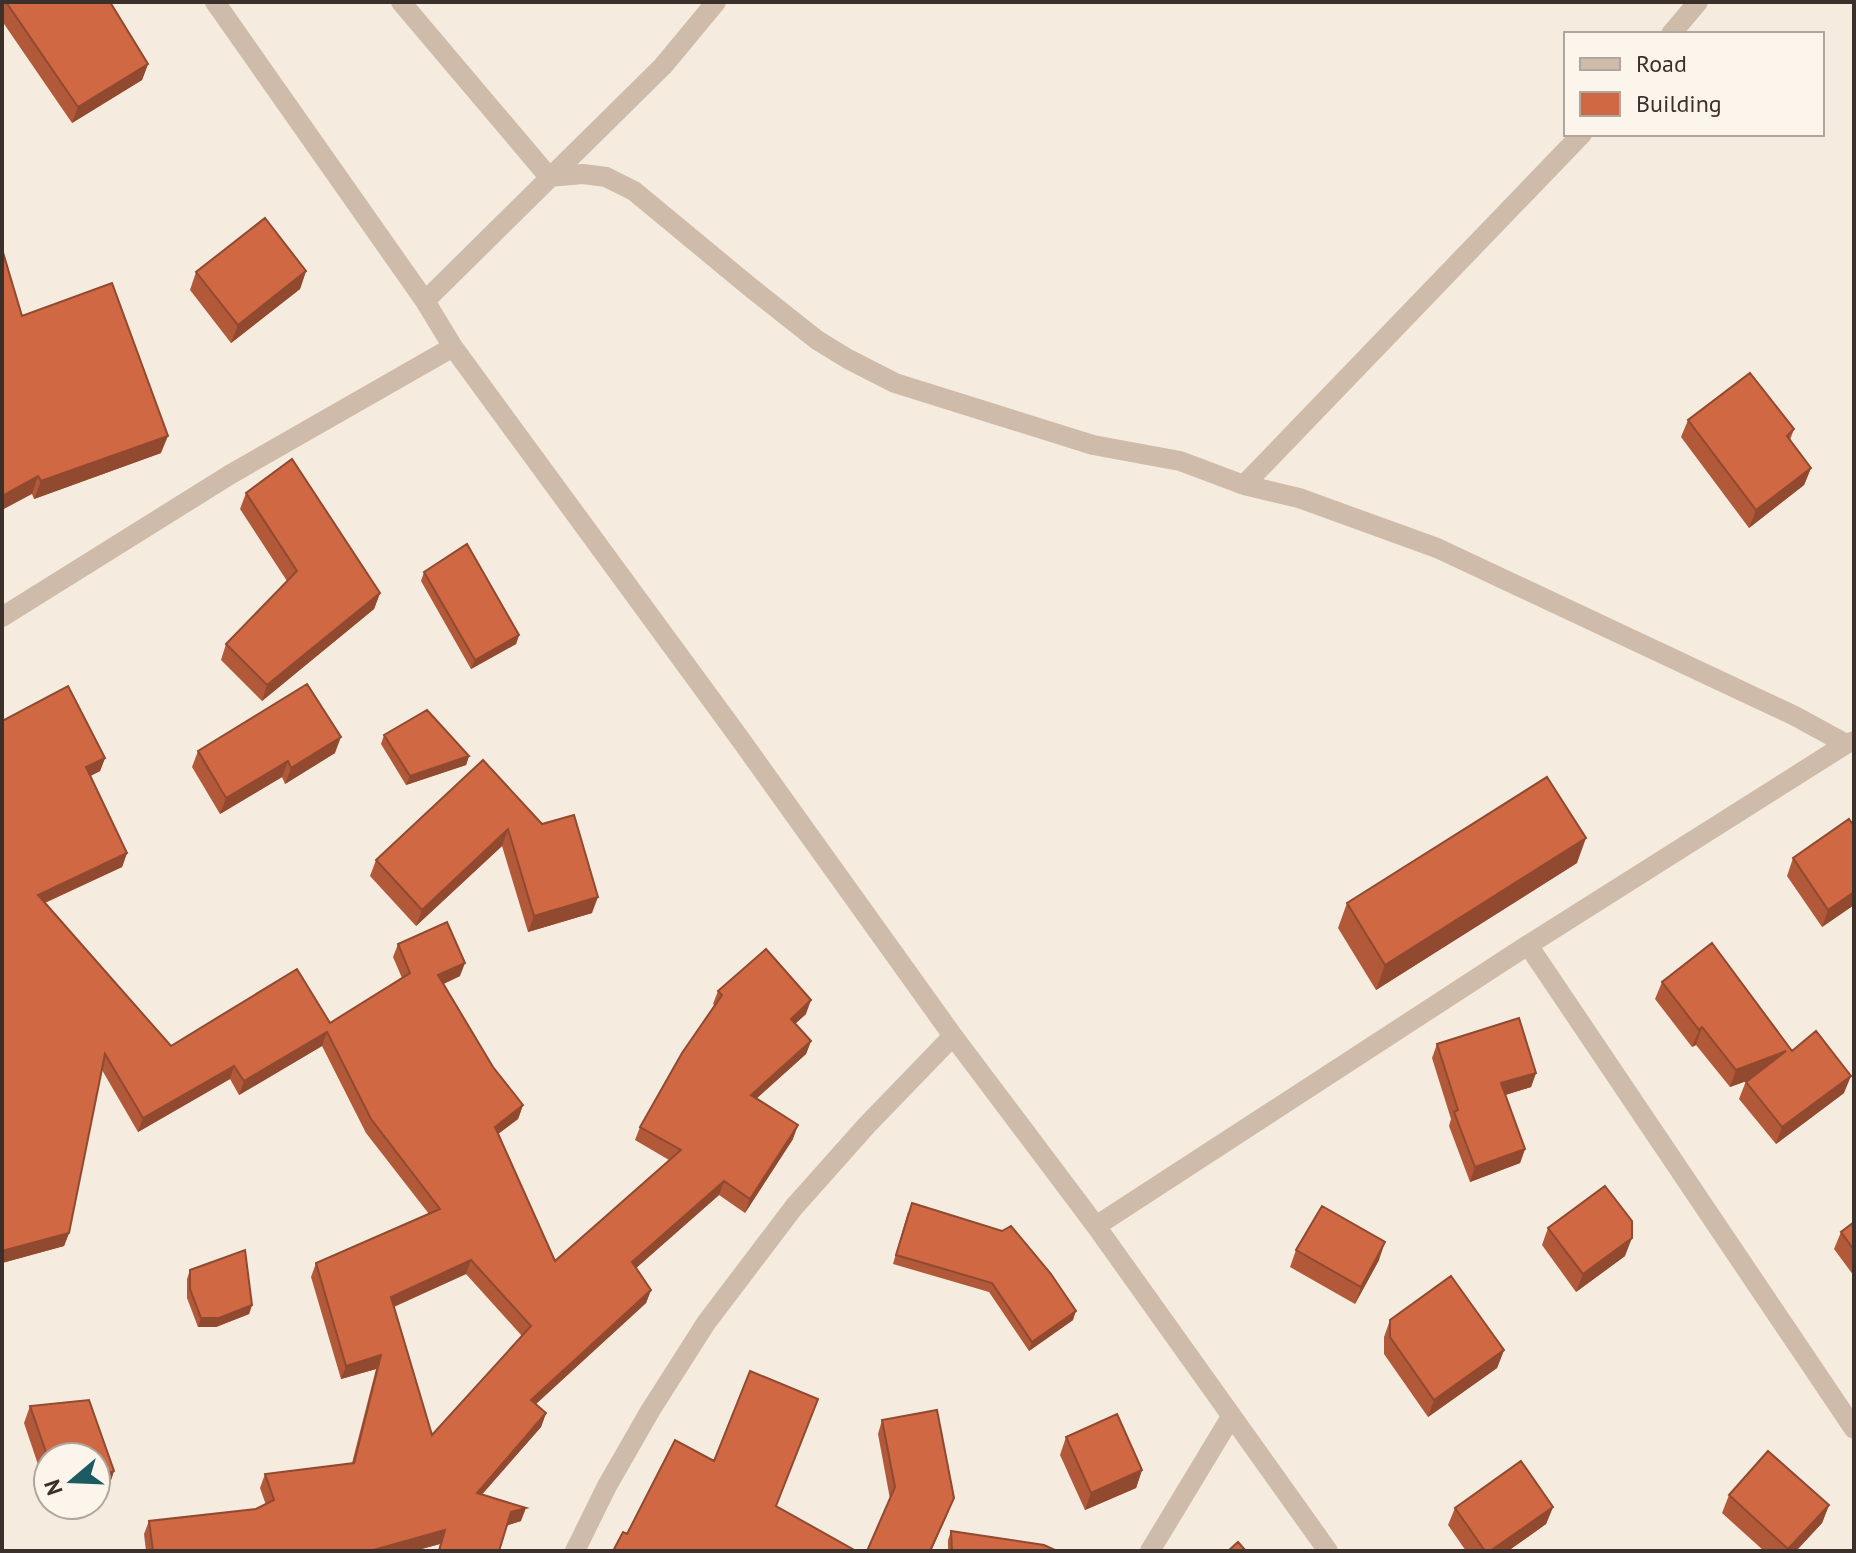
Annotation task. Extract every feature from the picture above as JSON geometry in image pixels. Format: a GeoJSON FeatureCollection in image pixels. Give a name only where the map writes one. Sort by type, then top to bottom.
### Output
{"type":"FeatureCollection","features":[{"type":"Feature","properties":{"kind":"street"},"geometry":{"type":"LineString","coordinates":[[215,2],[425,301],[453,347],[747,748],[953,1036],[1096,1226],[1328,1551]]}},
{"type":"Feature","properties":{"kind":"street"},"geometry":{"type":"LineString","coordinates":[[401,2],[549,177]]}},
{"type":"Feature","properties":{"kind":"street"},"geometry":{"type":"LineString","coordinates":[[425,301],[663,66],[716,2]]}},
{"type":"Feature","properties":{"kind":"street"},"geometry":{"type":"LineString","coordinates":[[1673,32],[1698,2]]}},
{"type":"Feature","properties":{"kind":"street"},"geometry":{"type":"LineString","coordinates":[[1244,485],[1580,136]]}},
{"type":"Feature","properties":{"kind":"street"},"geometry":{"type":"LineString","coordinates":[[549,177],[583,174],[606,177],[634,191],[817,340],[895,383],[1093,445],[1180,461],[1244,485],[1299,498],[1437,548],[1850,742]]}},
{"type":"Feature","properties":{"kind":"street"},"geometry":{"type":"LineString","coordinates":[[2,617],[231,474],[453,347]]}},
{"type":"Feature","properties":{"kind":"street"},"geometry":{"type":"LineString","coordinates":[[1096,1226],[1528,945],[1850,742]]}},
{"type":"Feature","properties":{"kind":"street"},"geometry":{"type":"LineString","coordinates":[[1528,945],[1854,1429]]}},
{"type":"Feature","properties":{"kind":"street"},"geometry":{"type":"LineString","coordinates":[[575,1551],[607,1486],[650,1411],[706,1323],[794,1207],[953,1036]]}},
{"type":"Feature","properties":{"kind":"street"},"geometry":{"type":"LineString","coordinates":[[1150,1551],[1231,1417]]}},
{"type":"Feature","properties":{"kind":"building"},"geometry":{"type":"Polygon","coordinates":[[[6,2],[110,2],[148,64],[78,107],[6,2]]]}},
{"type":"Feature","properties":{"kind":"building"},"geometry":{"type":"Polygon","coordinates":[[[265,218],[306,271],[238,325],[196,272],[265,218]]]}},
{"type":"Feature","properties":{"kind":"building"},"geometry":{"type":"Polygon","coordinates":[[[2,249],[22,316],[112,283],[168,436],[41,481],[38,476],[2,496],[2,249]]]}},
{"type":"Feature","properties":{"kind":"building"},"geometry":{"type":"Polygon","coordinates":[[[1750,373],[1794,429],[1787,436],[1811,468],[1756,510],[1688,420],[1750,373]]]}},
{"type":"Feature","properties":{"kind":"building"},"geometry":{"type":"Polygon","coordinates":[[[292,459],[380,593],[267,685],[226,644],[297,571],[246,493],[292,459]]]}},
{"type":"Feature","properties":{"kind":"building"},"geometry":{"type":"Polygon","coordinates":[[[467,544],[519,635],[475,660],[424,572],[467,544]]]}},
{"type":"Feature","properties":{"kind":"building"},"geometry":{"type":"Polygon","coordinates":[[[307,684],[341,737],[291,768],[288,761],[226,798],[198,751],[307,684]]]}},
{"type":"Feature","properties":{"kind":"building"},"geometry":{"type":"Polygon","coordinates":[[[68,686],[105,758],[86,767],[127,853],[38,895],[171,1046],[297,969],[330,1023],[410,973],[398,944],[447,922],[465,963],[438,975],[493,1067],[523,1105],[495,1127],[555,1261],[681,1150],[640,1127],[682,1053],[722,995],[718,991],[766,949],[811,1000],[791,1019],[811,1041],[751,1095],[798,1125],[750,1199],[724,1181],[632,1262],[651,1290],[531,1400],[546,1413],[477,1493],[526,1508],[511,1512],[499,1551],[439,1551],[445,1530],[370,1551],[153,1551],[149,1521],[256,1509],[274,1500],[265,1474],[354,1463],[381,1355],[346,1366],[316,1263],[440,1209],[371,1119],[327,1032],[244,1081],[234,1066],[143,1118],[105,1054],[69,1233],[2,1251],[2,721],[68,686]],[[471,1260],[391,1297],[432,1435],[531,1326],[471,1260]]]}},
{"type":"Feature","properties":{"kind":"building"},"geometry":{"type":"Polygon","coordinates":[[[427,710],[469,756],[410,776],[384,735],[427,710]]]}},
{"type":"Feature","properties":{"kind":"building"},"geometry":{"type":"Polygon","coordinates":[[[483,760],[542,824],[574,815],[598,897],[534,916],[508,829],[422,910],[376,860],[483,760]]]}},
{"type":"Feature","properties":{"kind":"building"},"geometry":{"type":"Polygon","coordinates":[[[1547,777],[1586,838],[1385,965],[1347,903],[1547,777]]]}},
{"type":"Feature","properties":{"kind":"building"},"geometry":{"type":"Polygon","coordinates":[[[1849,819],[1854,826],[1854,892],[1828,910],[1793,858],[1849,819]]]}},
{"type":"Feature","properties":{"kind":"building"},"geometry":{"type":"Polygon","coordinates":[[[1712,943],[1792,1051],[1816,1031],[1851,1076],[1782,1127],[1746,1082],[1786,1051],[1736,1070],[1702,1027],[1699,1030],[1662,982],[1712,943]]]}},
{"type":"Feature","properties":{"kind":"building"},"geometry":{"type":"Polygon","coordinates":[[[1519,1018],[1536,1073],[1501,1083],[1525,1149],[1475,1167],[1454,1112],[1458,1110],[1437,1044],[1519,1018]]]}},
{"type":"Feature","properties":{"kind":"building"},"geometry":{"type":"Polygon","coordinates":[[[1605,1186],[1632,1221],[1632,1238],[1583,1274],[1548,1228],[1605,1186]]]}},
{"type":"Feature","properties":{"kind":"building"},"geometry":{"type":"Polygon","coordinates":[[[912,1203],[1002,1231],[1011,1226],[1051,1274],[1076,1311],[1032,1342],[992,1283],[896,1255],[912,1203]]]}},
{"type":"Feature","properties":{"kind":"building"},"geometry":{"type":"Polygon","coordinates":[[[1322,1206],[1385,1242],[1361,1287],[1296,1250],[1322,1206]]]}},
{"type":"Feature","properties":{"kind":"building"},"geometry":{"type":"Polygon","coordinates":[[[1854,1222],[1854,1250],[1841,1232],[1854,1222]]]}},
{"type":"Feature","properties":{"kind":"building"},"geometry":{"type":"Polygon","coordinates":[[[245,1250],[252,1305],[219,1318],[201,1318],[190,1289],[190,1270],[245,1250]]]}},
{"type":"Feature","properties":{"kind":"building"},"geometry":{"type":"Polygon","coordinates":[[[1451,1276],[1504,1350],[1434,1400],[1390,1337],[1390,1320],[1451,1276]]]}},
{"type":"Feature","properties":{"kind":"building"},"geometry":{"type":"Polygon","coordinates":[[[750,1371],[818,1399],[776,1506],[856,1551],[613,1551],[623,1532],[627,1534],[675,1440],[714,1461],[750,1371]]]}},
{"type":"Feature","properties":{"kind":"building"},"geometry":{"type":"Polygon","coordinates":[[[89,1400],[103,1441],[42,1441],[30,1406],[89,1400]]]}},
{"type":"Feature","properties":{"kind":"building"},"geometry":{"type":"Polygon","coordinates":[[[937,1410],[954,1498],[930,1551],[867,1551],[895,1487],[882,1420],[937,1410]]]}},
{"type":"Feature","properties":{"kind":"building"},"geometry":{"type":"Polygon","coordinates":[[[1117,1414],[1142,1470],[1091,1493],[1066,1437],[1117,1414]]]}},
{"type":"Feature","properties":{"kind":"building"},"geometry":{"type":"Polygon","coordinates":[[[1768,1451],[1829,1505],[1788,1549],[1729,1495],[1768,1451]]]}},
{"type":"Feature","properties":{"kind":"building"},"geometry":{"type":"Polygon","coordinates":[[[1521,1461],[1553,1507],[1490,1551],[1485,1551],[1455,1508],[1521,1461]]]}},
{"type":"Feature","properties":{"kind":"building"},"geometry":{"type":"Polygon","coordinates":[[[951,1531],[1044,1545],[1057,1551],[952,1551],[951,1531]]]}},
{"type":"Feature","properties":{"kind":"building"},"geometry":{"type":"Polygon","coordinates":[[[1238,1542],[1246,1551],[1228,1551],[1238,1542]]]}}]}
